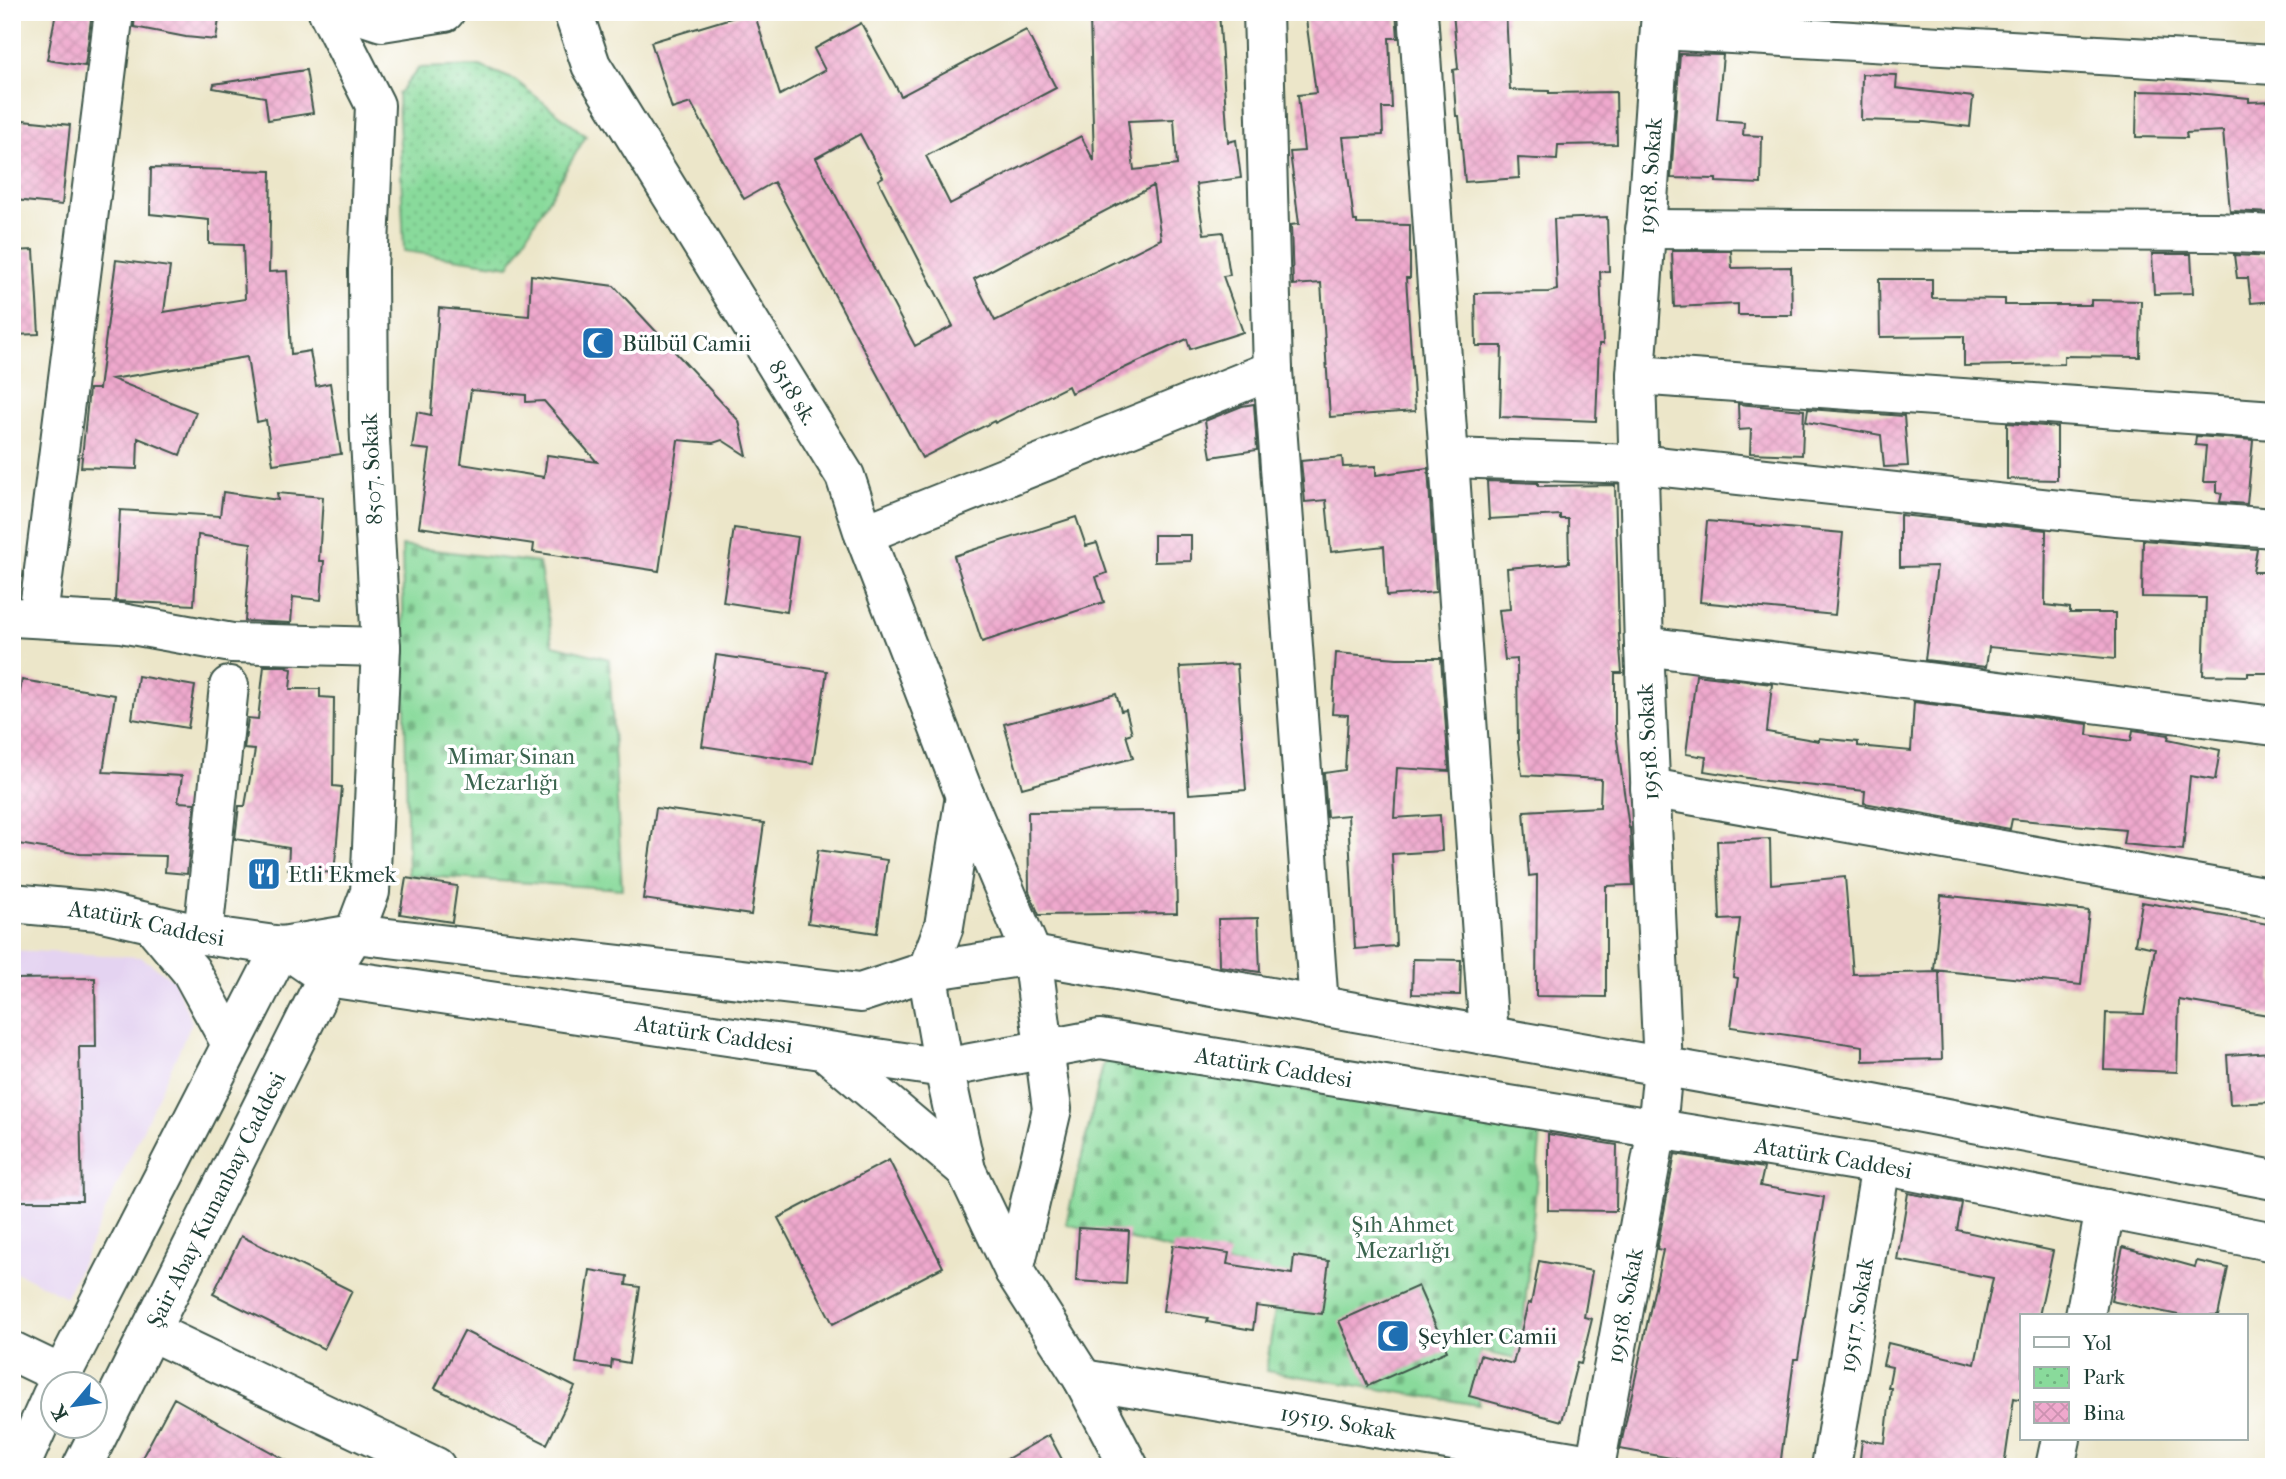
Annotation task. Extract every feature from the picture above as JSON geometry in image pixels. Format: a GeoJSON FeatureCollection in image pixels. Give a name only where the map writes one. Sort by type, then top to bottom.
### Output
{"type":"FeatureCollection","features":[{"type":"Feature","properties":{"kind":"street"},"geometry":{"type":"LineString","coordinates":[[114,12],[25,617],[121,623],[232,643],[381,648]]}},
{"type":"Feature","properties":{"kind":"street","name":"8507. Sokak"},"geometry":{"type":"LineString","coordinates":[[328,12],[375,105],[368,270],[369,420],[381,648],[370,892],[354,933]]}},
{"type":"Feature","properties":{"kind":"street"},"geometry":{"type":"LineString","coordinates":[[351,12],[382,22],[446,12]]}},
{"type":"Feature","properties":{"kind":"street","name":"8518 sk."},"geometry":{"type":"LineString","coordinates":[[573,12],[591,65],[845,476],[864,534],[965,796],[1032,956],[1052,1109],[1014,1271]]}},
{"type":"Feature","properties":{"kind":"street"},"geometry":{"type":"LineString","coordinates":[[1262,12],[1273,370],[1319,1006]]}},
{"type":"Feature","properties":{"kind":"street"},"geometry":{"type":"LineString","coordinates":[[1418,12],[1489,1036]]}},
{"type":"Feature","properties":{"kind":"street"},"geometry":{"type":"LineString","coordinates":[[1661,21],[2274,65]]}},
{"type":"Feature","properties":{"kind":"street","name":"19518. Sokak"},"geometry":{"type":"LineString","coordinates":[[1595,1466],[1657,1129],[1663,1067],[1644,646],[1636,375],[1661,21]]}},
{"type":"Feature","properties":{"kind":"street"},"geometry":{"type":"LineString","coordinates":[[1645,229],[2201,232],[2274,235]]}},
{"type":"Feature","properties":{"kind":"street"},"geometry":{"type":"LineString","coordinates":[[864,534],[1273,370]]}},
{"type":"Feature","properties":{"kind":"street"},"geometry":{"type":"LineString","coordinates":[[1636,375],[2274,420]]}},
{"type":"Feature","properties":{"kind":"street"},"geometry":{"type":"LineString","coordinates":[[1450,458],[1637,464],[2116,516],[2274,528]]}},
{"type":"Feature","properties":{"kind":"street"},"geometry":{"type":"LineString","coordinates":[[1644,646],[2274,726]]}},
{"type":"Feature","properties":{"kind":"street"},"geometry":{"type":"LineString","coordinates":[[203,935],[229,686]]}},
{"type":"Feature","properties":{"kind":"street"},"geometry":{"type":"LineString","coordinates":[[1650,788],[2274,898]]}},
{"type":"Feature","properties":{"kind":"street"},"geometry":{"type":"LineString","coordinates":[[965,796],[944,926],[926,971],[966,1170],[1014,1271],[1083,1379],[1129,1467]]}},
{"type":"Feature","properties":{"kind":"street","name":"Atatürk Caddesi"},"geometry":{"type":"LineString","coordinates":[[12,903],[98,911],[203,935],[282,946],[354,933],[860,993],[926,971],[1032,956],[1663,1067],[2274,1180]]}},
{"type":"Feature","properties":{"kind":"street"},"geometry":{"type":"LineString","coordinates":[[151,923],[191,971],[231,1044]]}},
{"type":"Feature","properties":{"kind":"street","name":"Şair Abay Kunanbay Caddesi"},"geometry":{"type":"LineString","coordinates":[[82,1467],[327,977],[354,933]]}},
{"type":"Feature","properties":{"kind":"street"},"geometry":{"type":"LineString","coordinates":[[65,1370],[282,946]]}},
{"type":"Feature","properties":{"kind":"street","name":"Atatürk Caddesi"},"geometry":{"type":"LineString","coordinates":[[282,946],[327,977],[944,1068],[1100,1039],[1881,1165],[2274,1242]]}},
{"type":"Feature","properties":{"kind":"street"},"geometry":{"type":"LineString","coordinates":[[825,1051],[966,1170]]}},
{"type":"Feature","properties":{"kind":"street","name":"19517. Sokak"},"geometry":{"type":"LineString","coordinates":[[1831,1467],[1881,1165]]}},
{"type":"Feature","properties":{"kind":"street"},"geometry":{"type":"LineString","coordinates":[[2085,1314],[2105,1209]]}},
{"type":"Feature","properties":{"kind":"street"},"geometry":{"type":"LineString","coordinates":[[150,1331],[379,1455],[436,1467]]}},
{"type":"Feature","properties":{"kind":"street"},"geometry":{"type":"LineString","coordinates":[[12,1351],[38,1371]]}},
{"type":"Feature","properties":{"kind":"street","name":"19519. Sokak"},"geometry":{"type":"LineString","coordinates":[[1083,1379],[1595,1466]]}},
{"type":"Feature","properties":{"kind":"street"},"geometry":{"type":"LineString","coordinates":[[20,1467],[38,1427]]}},
{"type":"Feature","properties":{"kind":"street"},"geometry":{"type":"LineString","coordinates":[[2055,1467],[2061,1440]]}},
{"type":"Feature","properties":{"kind":"shaded area"},"geometry":{"type":"Polygon","coordinates":[[[12,950],[141,957],[174,980],[192,1022],[66,1297],[12,1270],[12,950]]]}},
{"type":"Feature","properties":{"kind":"green space"},"geometry":{"type":"Polygon","coordinates":[[[480,66],[515,80],[586,136],[509,266],[404,251],[398,94],[419,68],[480,66]]]}},
{"type":"Feature","properties":{"kind":"green space","name":"Mimar Sinan Mezarlığı"},"geometry":{"type":"Polygon","coordinates":[[[402,546],[539,563],[553,645],[609,659],[622,889],[408,875],[402,546]]]}},
{"type":"Feature","properties":{"kind":"green space","name":"Şıh Ahmet Mezarlığı"},"geometry":{"type":"Polygon","coordinates":[[[1113,1057],[1541,1131],[1520,1360],[1480,1351],[1479,1405],[1266,1371],[1280,1276],[1066,1224],[1103,1065],[1113,1057]]]}},
{"type":"Feature","properties":{"kind":"building"},"geometry":{"type":"Polygon","coordinates":[[[56,12],[92,12],[85,66],[47,60],[56,12]]]}},
{"type":"Feature","properties":{"kind":"building"},"geometry":{"type":"Polygon","coordinates":[[[135,12],[220,12],[216,40],[134,27],[135,12]]]}},
{"type":"Feature","properties":{"kind":"building"},"geometry":{"type":"Polygon","coordinates":[[[754,12],[780,95],[825,70],[814,49],[861,23],[901,96],[1026,30],[1056,88],[926,156],[950,204],[1081,136],[1094,161],[1090,18],[1219,12],[1228,142],[1236,140],[1241,178],[1196,184],[1204,234],[1223,232],[1230,275],[1223,276],[1243,332],[1190,349],[1187,339],[1071,393],[1068,386],[922,458],[774,182],[744,199],[691,103],[672,109],[651,42],[754,12]],[[1174,119],[1128,121],[1134,170],[1177,165],[1174,119]],[[860,134],[816,158],[915,346],[953,326],[878,180],[883,177],[860,134]],[[1153,186],[974,279],[995,321],[1161,239],[1153,186]]]}},
{"type":"Feature","properties":{"kind":"building"},"geometry":{"type":"Polygon","coordinates":[[[1305,12],[1396,12],[1398,38],[1389,38],[1392,108],[1382,108],[1383,135],[1343,137],[1354,221],[1357,221],[1357,224],[1410,225],[1410,278],[1406,278],[1415,411],[1330,417],[1321,283],[1293,285],[1291,225],[1299,224],[1290,152],[1304,151],[1298,95],[1316,93],[1305,12]]]}},
{"type":"Feature","properties":{"kind":"building"},"geometry":{"type":"Polygon","coordinates":[[[1453,12],[1506,12],[1510,90],[1549,93],[1616,92],[1617,144],[1558,145],[1557,160],[1518,158],[1519,178],[1465,182],[1459,116],[1456,116],[1453,70],[1458,69],[1453,12]]]}},
{"type":"Feature","properties":{"kind":"building"},"geometry":{"type":"Polygon","coordinates":[[[1680,54],[1723,55],[1717,120],[1744,122],[1743,135],[1762,136],[1761,184],[1671,178],[1680,54]]]}},
{"type":"Feature","properties":{"kind":"building"},"geometry":{"type":"Polygon","coordinates":[[[306,70],[313,113],[268,120],[265,97],[213,88],[214,84],[306,70]]]}},
{"type":"Feature","properties":{"kind":"building"},"geometry":{"type":"Polygon","coordinates":[[[1862,74],[1897,75],[1896,88],[1973,97],[1970,127],[1925,122],[1861,120],[1862,74]]]}},
{"type":"Feature","properties":{"kind":"building"},"geometry":{"type":"Polygon","coordinates":[[[2137,91],[2249,98],[2249,102],[2274,101],[2274,213],[2230,211],[2223,131],[2186,133],[2187,138],[2136,137],[2137,91]]]}},
{"type":"Feature","properties":{"kind":"building"},"geometry":{"type":"Polygon","coordinates":[[[23,120],[70,125],[62,205],[15,200],[23,120]]]}},
{"type":"Feature","properties":{"kind":"building"},"geometry":{"type":"Polygon","coordinates":[[[151,168],[271,171],[269,272],[287,271],[291,354],[310,351],[316,386],[330,383],[341,454],[273,464],[266,420],[257,422],[247,357],[112,379],[196,412],[180,455],[138,438],[137,469],[81,467],[89,389],[99,389],[116,260],[170,267],[164,312],[245,299],[243,245],[209,244],[209,220],[150,214],[151,168]]]}},
{"type":"Feature","properties":{"kind":"building"},"geometry":{"type":"Polygon","coordinates":[[[1607,217],[1609,271],[1600,272],[1603,344],[1599,344],[1596,421],[1500,417],[1502,346],[1476,346],[1475,293],[1557,290],[1554,219],[1607,217]]]}},
{"type":"Feature","properties":{"kind":"building"},"geometry":{"type":"Polygon","coordinates":[[[34,250],[39,334],[12,335],[12,251],[34,250]]]}},
{"type":"Feature","properties":{"kind":"building"},"geometry":{"type":"Polygon","coordinates":[[[1672,251],[1731,251],[1732,268],[1791,267],[1792,315],[1738,315],[1738,304],[1674,307],[1672,251]]]}},
{"type":"Feature","properties":{"kind":"building"},"geometry":{"type":"Polygon","coordinates":[[[2152,254],[2191,254],[2193,293],[2154,294],[2152,254]]]}},
{"type":"Feature","properties":{"kind":"building"},"geometry":{"type":"Polygon","coordinates":[[[2234,255],[2274,257],[2274,301],[2251,303],[2248,278],[2237,278],[2234,255]]]}},
{"type":"Feature","properties":{"kind":"building"},"geometry":{"type":"Polygon","coordinates":[[[531,275],[614,286],[739,421],[747,456],[722,440],[713,443],[678,440],[659,571],[533,552],[534,544],[419,527],[430,450],[412,448],[417,412],[431,415],[439,308],[529,316],[531,275]],[[471,390],[461,464],[544,477],[547,455],[597,462],[544,401],[526,402],[526,395],[471,390]]]}},
{"type":"Feature","properties":{"kind":"building"},"geometry":{"type":"Polygon","coordinates":[[[1879,279],[1932,279],[1932,298],[2005,299],[2005,305],[2091,305],[2091,300],[2141,301],[2140,357],[2064,356],[2064,364],[1964,366],[1964,336],[1880,337],[1879,279]]]}},
{"type":"Feature","properties":{"kind":"building"},"geometry":{"type":"Polygon","coordinates":[[[1254,404],[1257,450],[1211,457],[1205,421],[1254,404]]]}},
{"type":"Feature","properties":{"kind":"building"},"geometry":{"type":"Polygon","coordinates":[[[1738,404],[1804,410],[1802,455],[1750,453],[1751,429],[1739,430],[1738,404]]]}},
{"type":"Feature","properties":{"kind":"building"},"geometry":{"type":"Polygon","coordinates":[[[1808,409],[1904,416],[1908,466],[1884,467],[1881,435],[1806,422],[1808,409]]]}},
{"type":"Feature","properties":{"kind":"building"},"geometry":{"type":"Polygon","coordinates":[[[2007,423],[2057,427],[2057,480],[2007,479],[2007,423]]]}},
{"type":"Feature","properties":{"kind":"building"},"geometry":{"type":"Polygon","coordinates":[[[2196,436],[2253,440],[2247,504],[2220,502],[2222,493],[2217,492],[2217,482],[2203,482],[2206,446],[2195,445],[2196,436]]]}},
{"type":"Feature","properties":{"kind":"building"},"geometry":{"type":"Polygon","coordinates":[[[1342,457],[1343,467],[1376,466],[1376,475],[1428,468],[1436,592],[1387,596],[1384,546],[1331,552],[1326,500],[1305,502],[1301,461],[1342,457]]]}},
{"type":"Feature","properties":{"kind":"building"},"geometry":{"type":"Polygon","coordinates":[[[1487,481],[1538,483],[1538,486],[1615,485],[1622,673],[1615,673],[1615,726],[1630,828],[1633,885],[1606,886],[1606,997],[1536,996],[1537,875],[1529,876],[1524,811],[1600,807],[1601,779],[1522,775],[1518,742],[1517,659],[1505,660],[1499,610],[1510,609],[1507,568],[1569,563],[1568,519],[1560,519],[1560,515],[1489,519],[1487,481]]]}},
{"type":"Feature","properties":{"kind":"building"},"geometry":{"type":"Polygon","coordinates":[[[223,492],[278,500],[277,493],[323,497],[319,561],[324,561],[321,600],[293,597],[291,623],[245,621],[251,543],[198,535],[194,605],[115,601],[120,510],[220,516],[223,492]]]}},
{"type":"Feature","properties":{"kind":"building"},"geometry":{"type":"Polygon","coordinates":[[[1900,515],[2046,530],[2045,605],[2070,608],[2070,613],[2115,613],[2115,659],[1989,647],[1986,667],[1925,660],[1937,566],[1900,567],[1900,515]]]}},
{"type":"Feature","properties":{"kind":"building"},"geometry":{"type":"Polygon","coordinates":[[[1076,517],[1086,546],[1097,543],[1107,573],[1096,577],[1104,602],[982,642],[954,556],[1076,517]]]}},
{"type":"Feature","properties":{"kind":"building"},"geometry":{"type":"Polygon","coordinates":[[[1707,521],[1843,533],[1835,615],[1700,602],[1707,521]]]}},
{"type":"Feature","properties":{"kind":"building"},"geometry":{"type":"Polygon","coordinates":[[[734,528],[798,537],[787,612],[723,602],[734,528]]]}},
{"type":"Feature","properties":{"kind":"building"},"geometry":{"type":"Polygon","coordinates":[[[1154,535],[1191,535],[1191,561],[1154,562],[1154,535]]]}},
{"type":"Feature","properties":{"kind":"building"},"geometry":{"type":"Polygon","coordinates":[[[2143,540],[2257,549],[2253,572],[2274,572],[2274,673],[2248,673],[2248,676],[2203,675],[2206,598],[2142,597],[2143,540]]]}},
{"type":"Feature","properties":{"kind":"building"},"geometry":{"type":"Polygon","coordinates":[[[1336,653],[1441,658],[1449,771],[1397,768],[1394,818],[1440,815],[1442,851],[1392,854],[1396,946],[1355,949],[1348,815],[1327,817],[1324,773],[1345,770],[1348,715],[1332,714],[1336,653]]]}},
{"type":"Feature","properties":{"kind":"building"},"geometry":{"type":"Polygon","coordinates":[[[716,655],[827,671],[813,763],[702,746],[716,655]]]}},
{"type":"Feature","properties":{"kind":"building"},"geometry":{"type":"Polygon","coordinates":[[[1237,664],[1246,790],[1189,794],[1180,667],[1237,664]]]}},
{"type":"Feature","properties":{"kind":"building"},"geometry":{"type":"Polygon","coordinates":[[[264,666],[288,666],[287,668],[292,669],[290,689],[320,689],[320,697],[334,698],[333,786],[342,787],[334,873],[288,869],[289,848],[235,839],[239,806],[245,806],[255,750],[244,749],[248,718],[258,719],[264,666]]]}},
{"type":"Feature","properties":{"kind":"building"},"geometry":{"type":"Polygon","coordinates":[[[1696,675],[1772,684],[1767,732],[1819,741],[1819,738],[1858,742],[1858,746],[1911,751],[1914,702],[2088,724],[2087,735],[2131,741],[2133,730],[2169,735],[2168,739],[2220,750],[2215,780],[2190,776],[2183,850],[2123,844],[2125,830],[2012,819],[2010,829],[1864,803],[1865,791],[1766,781],[1704,771],[1706,757],[1686,754],[1696,675]]]}},
{"type":"Feature","properties":{"kind":"building"},"geometry":{"type":"Polygon","coordinates":[[[138,676],[195,686],[188,728],[132,719],[138,676]]]}},
{"type":"Feature","properties":{"kind":"building"},"geometry":{"type":"Polygon","coordinates":[[[22,680],[115,695],[103,772],[182,776],[178,802],[195,803],[187,874],[165,872],[166,856],[80,854],[12,843],[12,738],[22,680]]]}},
{"type":"Feature","properties":{"kind":"building"},"geometry":{"type":"Polygon","coordinates":[[[1116,694],[1121,711],[1126,710],[1132,733],[1126,735],[1133,758],[1022,788],[1004,724],[1116,694]]]}},
{"type":"Feature","properties":{"kind":"building"},"geometry":{"type":"Polygon","coordinates":[[[656,808],[764,823],[751,915],[643,899],[656,808]]]}},
{"type":"Feature","properties":{"kind":"building"},"geometry":{"type":"Polygon","coordinates":[[[1175,811],[1177,913],[1039,915],[1029,891],[1028,812],[1175,811]]]}},
{"type":"Feature","properties":{"kind":"building"},"geometry":{"type":"Polygon","coordinates":[[[1770,839],[1771,884],[1845,877],[1853,974],[1939,972],[1942,1059],[1863,1061],[1863,1046],[1731,1027],[1738,978],[1733,977],[1740,919],[1720,920],[1717,841],[1770,839]]]}},
{"type":"Feature","properties":{"kind":"building"},"geometry":{"type":"Polygon","coordinates":[[[818,850],[887,860],[877,933],[808,923],[818,850]]]}},
{"type":"Feature","properties":{"kind":"building"},"geometry":{"type":"Polygon","coordinates":[[[406,878],[457,886],[452,922],[400,914],[406,878]]]}},
{"type":"Feature","properties":{"kind":"building"},"geometry":{"type":"Polygon","coordinates":[[[1941,895],[2089,911],[2081,985],[1934,970],[1941,895]]]}},
{"type":"Feature","properties":{"kind":"building"},"geometry":{"type":"Polygon","coordinates":[[[2142,902],[2274,925],[2274,1016],[2179,1000],[2177,1072],[2104,1069],[2106,1013],[2144,1014],[2155,948],[2135,944],[2142,902]]]}},
{"type":"Feature","properties":{"kind":"building"},"geometry":{"type":"Polygon","coordinates":[[[1258,918],[1260,972],[1219,966],[1218,919],[1258,918]]]}},
{"type":"Feature","properties":{"kind":"building"},"geometry":{"type":"Polygon","coordinates":[[[1413,959],[1461,960],[1460,995],[1412,994],[1413,959]]]}},
{"type":"Feature","properties":{"kind":"building"},"geometry":{"type":"Polygon","coordinates":[[[95,978],[96,1047],[79,1047],[82,1201],[12,1201],[12,979],[95,978]]]}},
{"type":"Feature","properties":{"kind":"building"},"geometry":{"type":"Polygon","coordinates":[[[2271,1052],[2274,1102],[2230,1104],[2227,1055],[2271,1052]]]}},
{"type":"Feature","properties":{"kind":"building"},"geometry":{"type":"Polygon","coordinates":[[[1548,1134],[1617,1145],[1616,1211],[1548,1210],[1548,1134]]]}},
{"type":"Feature","properties":{"kind":"building"},"geometry":{"type":"Polygon","coordinates":[[[1675,1154],[1764,1168],[1760,1186],[1824,1197],[1798,1359],[1794,1359],[1780,1467],[1722,1467],[1620,1449],[1663,1250],[1657,1249],[1675,1154]]]}},
{"type":"Feature","properties":{"kind":"building"},"geometry":{"type":"Polygon","coordinates":[[[889,1160],[943,1267],[833,1324],[778,1218],[889,1160]]]}},
{"type":"Feature","properties":{"kind":"building"},"geometry":{"type":"Polygon","coordinates":[[[1908,1193],[1962,1203],[1957,1230],[2053,1251],[2039,1314],[2020,1314],[2020,1400],[2014,1398],[2004,1467],[1859,1467],[1862,1440],[1885,1443],[1892,1367],[1883,1365],[1888,1343],[1975,1364],[1993,1278],[1897,1260],[1908,1193]]]}},
{"type":"Feature","properties":{"kind":"building"},"geometry":{"type":"Polygon","coordinates":[[[1079,1228],[1129,1231],[1126,1284],[1076,1281],[1079,1228]]]}},
{"type":"Feature","properties":{"kind":"building"},"geometry":{"type":"Polygon","coordinates":[[[241,1236],[352,1291],[324,1349],[213,1294],[241,1236]]]}},
{"type":"Feature","properties":{"kind":"building"},"geometry":{"type":"Polygon","coordinates":[[[1173,1245],[1229,1253],[1227,1264],[1292,1274],[1294,1256],[1329,1261],[1322,1314],[1256,1306],[1253,1330],[1207,1322],[1208,1318],[1163,1311],[1173,1245]]]}},
{"type":"Feature","properties":{"kind":"building"},"geometry":{"type":"Polygon","coordinates":[[[2123,1247],[2195,1267],[2197,1261],[2228,1268],[2218,1314],[2173,1314],[2111,1301],[2123,1247]]]}},
{"type":"Feature","properties":{"kind":"building"},"geometry":{"type":"Polygon","coordinates":[[[1539,1261],[1592,1271],[1584,1317],[1592,1319],[1581,1364],[1577,1363],[1562,1421],[1469,1396],[1480,1355],[1513,1364],[1528,1303],[1531,1304],[1539,1261]]]}},
{"type":"Feature","properties":{"kind":"building"},"geometry":{"type":"Polygon","coordinates":[[[590,1270],[627,1276],[626,1285],[640,1287],[629,1363],[612,1360],[611,1368],[576,1363],[590,1270]]]}},
{"type":"Feature","properties":{"kind":"building","name":"Şeyhler Camii"},"geometry":{"type":"Polygon","coordinates":[[[1418,1286],[1447,1351],[1368,1386],[1339,1321],[1418,1286]]]}},
{"type":"Feature","properties":{"kind":"building"},"geometry":{"type":"Polygon","coordinates":[[[464,1331],[575,1387],[547,1444],[435,1388],[464,1331]]]}},
{"type":"Feature","properties":{"kind":"building"},"geometry":{"type":"Polygon","coordinates":[[[174,1398],[298,1467],[137,1467],[174,1398]]]}},
{"type":"Feature","properties":{"kind":"building"},"geometry":{"type":"Polygon","coordinates":[[[1049,1435],[1066,1467],[993,1467],[1049,1435]]]}},
{"type":"Feature","properties":{"kind":"place","name":"Bülbül Camii"},"geometry":{"type":"Point","coordinates":[598,343]}},
{"type":"Feature","properties":{"kind":"place","name":"Etli Ekmek"},"geometry":{"type":"Point","coordinates":[264,874]}},
{"type":"Feature","properties":{"kind":"place","name":"Şeyhler Camii"},"geometry":{"type":"Point","coordinates":[1393,1336]}}]}
